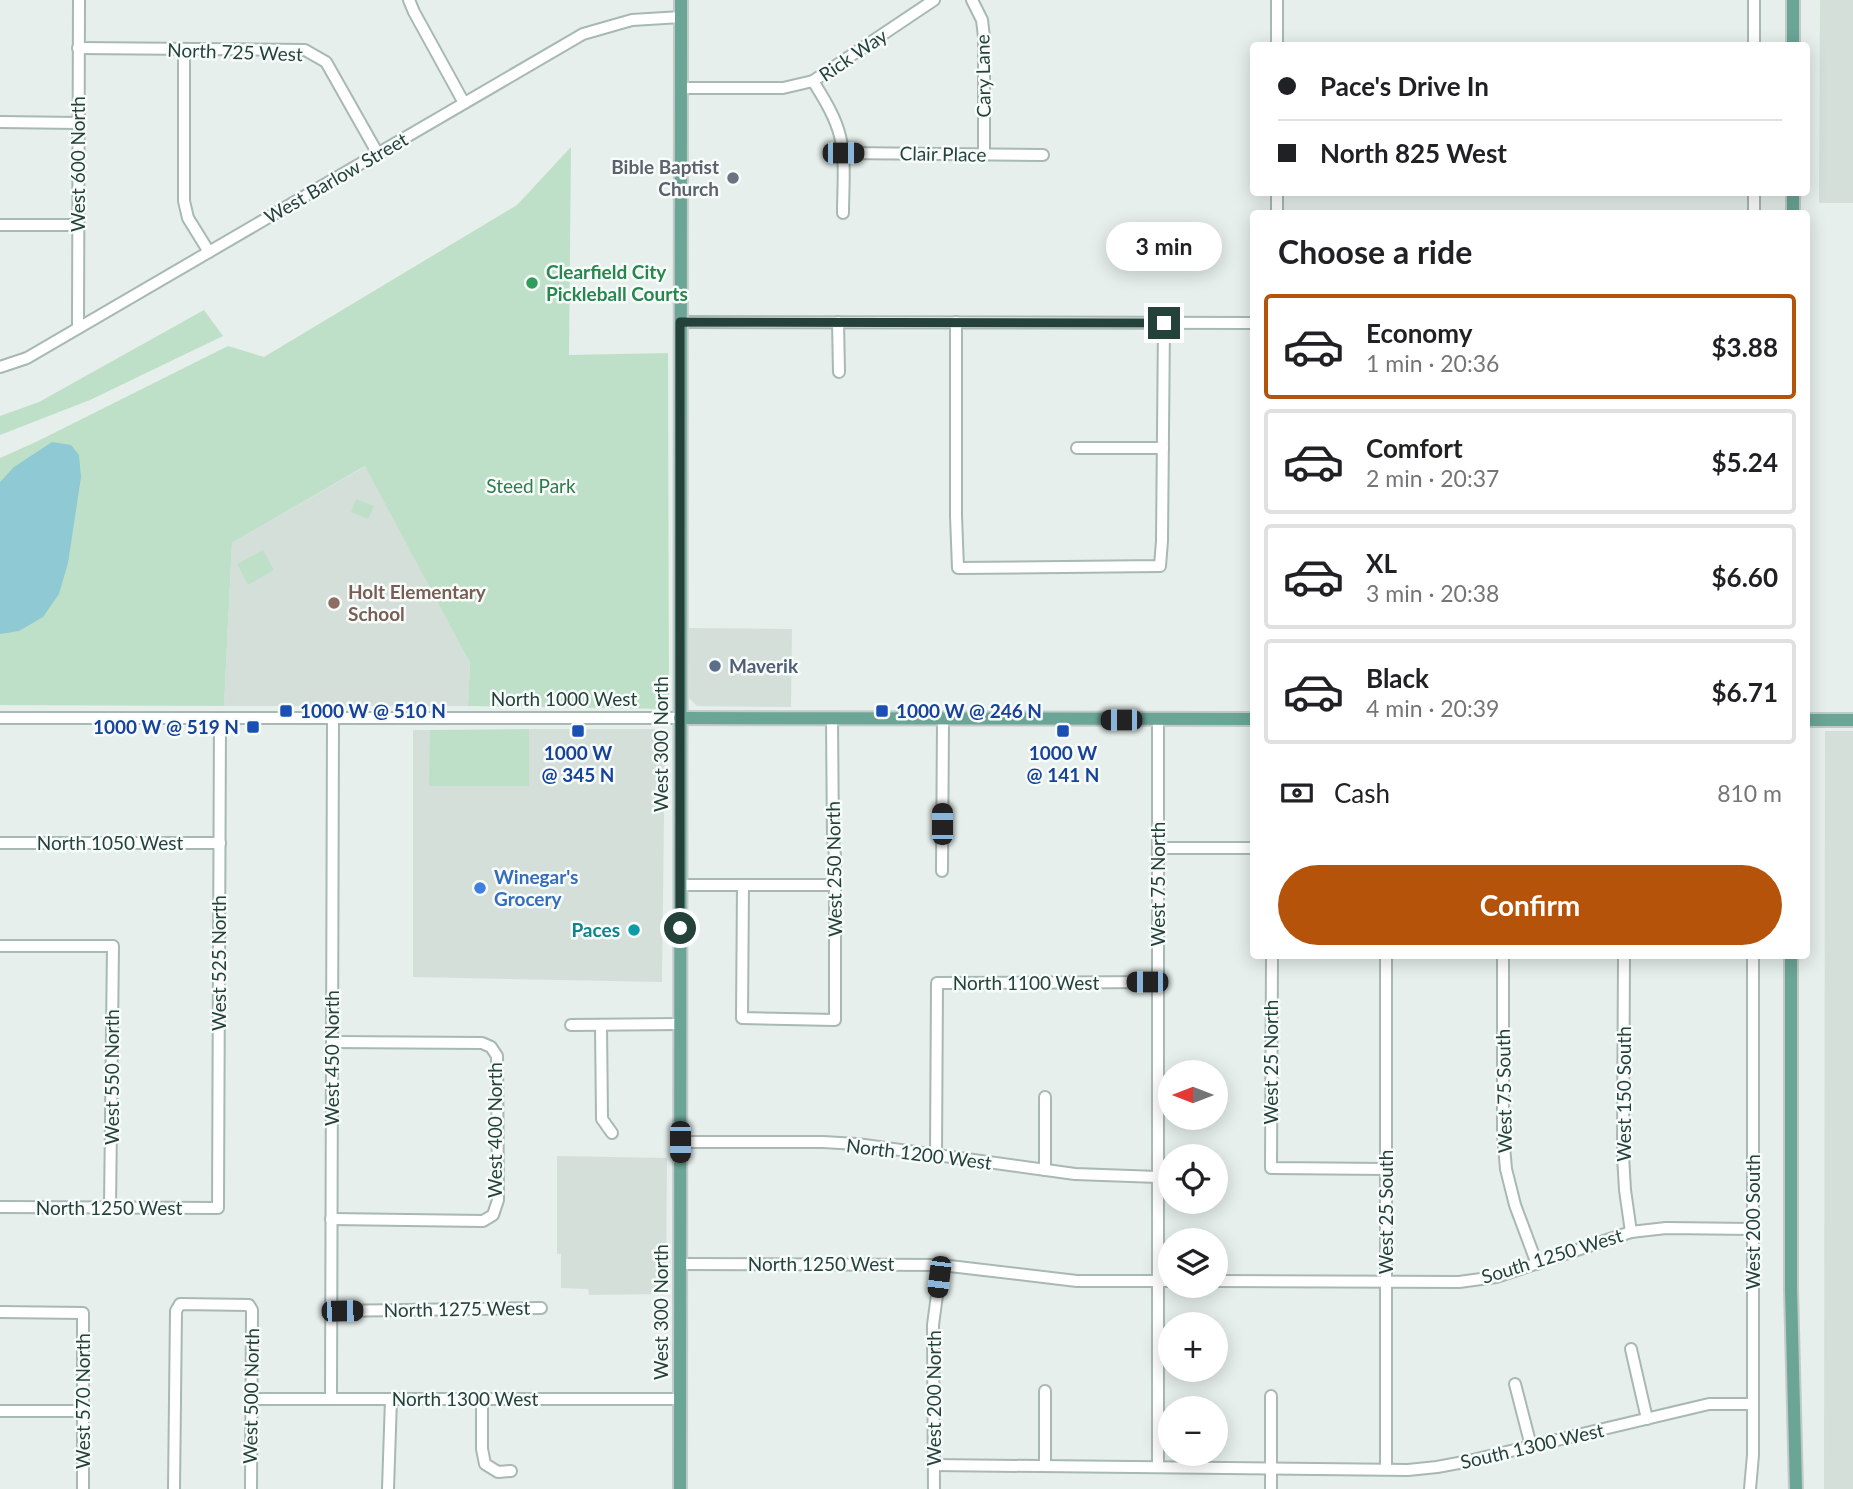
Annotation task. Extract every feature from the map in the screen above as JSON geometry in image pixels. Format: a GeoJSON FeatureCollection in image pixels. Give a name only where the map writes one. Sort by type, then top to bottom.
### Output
{"type":"FeatureCollection","features":[{"type":"Feature","properties":{"kind":"main road","name":"West 300 North"},"geometry":{"type":"LineString","coordinates":[[680,1489],[681,0]]}},
{"type":"Feature","properties":{"kind":"main road"},"geometry":{"type":"LineString","coordinates":[[1793,0],[1793,42]]}},
{"type":"Feature","properties":{"kind":"main road","name":"North 1000 West"},"geometry":{"type":"LineString","coordinates":[[680,718],[1250,719]]}},
{"type":"Feature","properties":{"kind":"main road"},"geometry":{"type":"LineString","coordinates":[[1810,720],[1853,720]]}},
{"type":"Feature","properties":{"kind":"main road"},"geometry":{"type":"LineString","coordinates":[[1790,959],[1791,1289],[1797,1489]]}},
{"type":"Feature","properties":{"kind":"street","name":"West 600 North"},"geometry":{"type":"LineString","coordinates":[[78,328],[79,0]]}},
{"type":"Feature","properties":{"kind":"street"},"geometry":{"type":"LineString","coordinates":[[409,0],[464,103]]}},
{"type":"Feature","properties":{"kind":"street","name":"Rick Way"},"geometry":{"type":"LineString","coordinates":[[680,88],[783,88],[813,81],[934,0]]}},
{"type":"Feature","properties":{"kind":"street","name":"Cary Lane"},"geometry":{"type":"LineString","coordinates":[[972,0],[982,20],[984,37],[984,154]]}},
{"type":"Feature","properties":{"kind":"street"},"geometry":{"type":"LineString","coordinates":[[1277,0],[1277,42]]}},
{"type":"Feature","properties":{"kind":"street"},"geometry":{"type":"LineString","coordinates":[[1754,0],[1754,42]]}},
{"type":"Feature","properties":{"kind":"street","name":"West Barlow Street"},"geometry":{"type":"LineString","coordinates":[[0,367],[27,358],[583,34],[632,20],[681,17]]}},
{"type":"Feature","properties":{"kind":"street","name":"North 725 West"},"geometry":{"type":"LineString","coordinates":[[78,48],[305,50],[326,62],[377,154]]}},
{"type":"Feature","properties":{"kind":"street"},"geometry":{"type":"LineString","coordinates":[[184,49],[184,201],[188,218],[209,252]]}},
{"type":"Feature","properties":{"kind":"street"},"geometry":{"type":"LineString","coordinates":[[813,81],[834,117],[841,137],[843,213]]}},
{"type":"Feature","properties":{"kind":"street"},"geometry":{"type":"LineString","coordinates":[[0,122],[78,123]]}},
{"type":"Feature","properties":{"kind":"street","name":"Clair Place"},"geometry":{"type":"LineString","coordinates":[[843,153],[1043,155]]}},
{"type":"Feature","properties":{"kind":"street"},"geometry":{"type":"LineString","coordinates":[[0,225],[78,225]]}},
{"type":"Feature","properties":{"kind":"street"},"geometry":{"type":"LineString","coordinates":[[680,322],[1250,323]]}},
{"type":"Feature","properties":{"kind":"street"},"geometry":{"type":"LineString","coordinates":[[838,322],[839,372]]}},
{"type":"Feature","properties":{"kind":"street"},"geometry":{"type":"LineString","coordinates":[[956,323],[958,568],[1160,566],[1163,541],[1164,323]]}},
{"type":"Feature","properties":{"kind":"street"},"geometry":{"type":"LineString","coordinates":[[1077,448],[1163,448]]}},
{"type":"Feature","properties":{"kind":"street","name":"North 1000 West"},"geometry":{"type":"LineString","coordinates":[[0,718],[680,718]]}},
{"type":"Feature","properties":{"kind":"street","name":"West 525 North"},"geometry":{"type":"LineString","coordinates":[[218,1208],[220,718]]}},
{"type":"Feature","properties":{"kind":"street","name":"West 450 North"},"geometry":{"type":"LineString","coordinates":[[331,1399],[333,718]]}},
{"type":"Feature","properties":{"kind":"street","name":"West 250 North"},"geometry":{"type":"LineString","coordinates":[[743,885],[742,1018],[835,1020],[832,719]]}},
{"type":"Feature","properties":{"kind":"street"},"geometry":{"type":"LineString","coordinates":[[942,871],[943,719]]}},
{"type":"Feature","properties":{"kind":"street","name":"West 75 North"},"geometry":{"type":"LineString","coordinates":[[1158,720],[1158,1144]]}},
{"type":"Feature","properties":{"kind":"street","name":"North 1050 West"},"geometry":{"type":"LineString","coordinates":[[0,843],[220,843]]}},
{"type":"Feature","properties":{"kind":"street"},"geometry":{"type":"LineString","coordinates":[[1158,848],[1250,848]]}},
{"type":"Feature","properties":{"kind":"street"},"geometry":{"type":"LineString","coordinates":[[680,885],[835,885]]}},
{"type":"Feature","properties":{"kind":"street","name":"West 550 North"},"geometry":{"type":"LineString","coordinates":[[0,946],[113,946],[110,1208]]}},
{"type":"Feature","properties":{"kind":"street","name":"West 25 North"},"geometry":{"type":"LineString","coordinates":[[1272,959],[1271,1168],[1386,1169]]}},
{"type":"Feature","properties":{"kind":"street","name":"West 25 South"},"geometry":{"type":"LineString","coordinates":[[1386,959],[1386,1469]]}},
{"type":"Feature","properties":{"kind":"street","name":"West 75 South"},"geometry":{"type":"LineString","coordinates":[[1503,959],[1503,1135],[1506,1169],[1515,1205],[1537,1264]]}},
{"type":"Feature","properties":{"kind":"street","name":"West 150 South"},"geometry":{"type":"LineString","coordinates":[[1624,959],[1623,1155],[1631,1232]]}},
{"type":"Feature","properties":{"kind":"street","name":"West 200 South"},"geometry":{"type":"LineString","coordinates":[[1750,1489],[1753,1454],[1753,959]]}},
{"type":"Feature","properties":{"kind":"street","name":"North 1100 West"},"geometry":{"type":"LineString","coordinates":[[936,1155],[937,983],[1158,982]]}},
{"type":"Feature","properties":{"kind":"street"},"geometry":{"type":"LineString","coordinates":[[571,1026],[680,1024]]}},
{"type":"Feature","properties":{"kind":"street"},"geometry":{"type":"LineString","coordinates":[[601,1025],[602,1119],[612,1133]]}},
{"type":"Feature","properties":{"kind":"street","name":"West 400 North"},"geometry":{"type":"LineString","coordinates":[[331,1219],[483,1221],[493,1215],[498,1200],[497,1056],[491,1047],[482,1043],[332,1041]]}},
{"type":"Feature","properties":{"kind":"street"},"geometry":{"type":"LineString","coordinates":[[1045,1097],[1045,1170]]}},
{"type":"Feature","properties":{"kind":"street","name":"North 1200 West"},"geometry":{"type":"LineString","coordinates":[[680,1142],[857,1144],[1098,1176],[1158,1177]]}},
{"type":"Feature","properties":{"kind":"street","name":"North 1250 West"},"geometry":{"type":"LineString","coordinates":[[0,1207],[218,1208]]}},
{"type":"Feature","properties":{"kind":"street","name":"South 1250 West"},"geometry":{"type":"LineString","coordinates":[[1228,1281],[1459,1282],[1496,1277],[1631,1232],[1666,1228],[1753,1229]]}},
{"type":"Feature","properties":{"kind":"street","name":"North 1250 West"},"geometry":{"type":"LineString","coordinates":[[680,1264],[940,1265],[1077,1281],[1158,1281]]}},
{"type":"Feature","properties":{"kind":"street","name":"West 200 North"},"geometry":{"type":"LineString","coordinates":[[934,1489],[933,1325],[940,1265]]}},
{"type":"Feature","properties":{"kind":"street","name":"West 75 North"},"geometry":{"type":"LineString","coordinates":[[1158,1298],[1158,1467]]}},
{"type":"Feature","properties":{"kind":"street","name":"West 500 North"},"geometry":{"type":"LineString","coordinates":[[174,1489],[176,1311],[180,1304],[249,1305],[252,1310],[251,1489]]}},
{"type":"Feature","properties":{"kind":"street","name":"North 1275 West"},"geometry":{"type":"LineString","coordinates":[[331,1311],[541,1308]]}},
{"type":"Feature","properties":{"kind":"street","name":"West 570 North"},"geometry":{"type":"LineString","coordinates":[[0,1312],[83,1313],[83,1489]]}},
{"type":"Feature","properties":{"kind":"street"},"geometry":{"type":"LineString","coordinates":[[1631,1349],[1647,1419]]}},
{"type":"Feature","properties":{"kind":"street"},"geometry":{"type":"LineString","coordinates":[[1515,1384],[1531,1447]]}},
{"type":"Feature","properties":{"kind":"street"},"geometry":{"type":"LineString","coordinates":[[1045,1391],[1045,1466]]}},
{"type":"Feature","properties":{"kind":"street"},"geometry":{"type":"LineString","coordinates":[[1271,1396],[1271,1489]]}},
{"type":"Feature","properties":{"kind":"street"},"geometry":{"type":"LineString","coordinates":[[482,1398],[482,1449],[485,1464],[498,1472],[511,1471]]}},
{"type":"Feature","properties":{"kind":"street","name":"North 1300 West"},"geometry":{"type":"LineString","coordinates":[[250,1399],[680,1399]]}},
{"type":"Feature","properties":{"kind":"street"},"geometry":{"type":"LineString","coordinates":[[388,1489],[391,1399]]}},
{"type":"Feature","properties":{"kind":"street","name":"South 1300 West"},"geometry":{"type":"LineString","coordinates":[[1271,1468],[1437,1467],[1709,1405],[1753,1404]]}},
{"type":"Feature","properties":{"kind":"street"},"geometry":{"type":"LineString","coordinates":[[0,1411],[83,1411]]}},
{"type":"Feature","properties":{"kind":"street"},"geometry":{"type":"LineString","coordinates":[[933,1465],[1271,1468]]}},
{"type":"Feature","properties":{"kind":"shaded area"},"geometry":{"type":"Polygon","coordinates":[[[1820,0],[1853,0],[1853,203],[1819,203],[1820,0]]]}},
{"type":"Feature","properties":{"kind":"shaded area","name":"Holt Elementary School"},"geometry":{"type":"Polygon","coordinates":[[[366,466],[470,663],[468,706],[224,706],[232,543],[366,466]]]}},
{"type":"Feature","properties":{"kind":"shaded area"},"geometry":{"type":"Polygon","coordinates":[[[689,628],[792,629],[791,707],[697,706],[689,698],[689,628]]]}},
{"type":"Feature","properties":{"kind":"shaded area"},"geometry":{"type":"Polygon","coordinates":[[[529,729],[658,729],[665,736],[662,982],[413,977],[413,730],[430,730],[430,786],[529,786],[529,729]]]}},
{"type":"Feature","properties":{"kind":"shaded area"},"geometry":{"type":"Polygon","coordinates":[[[1825,731],[1853,731],[1853,1489],[1824,1489],[1825,731]]]}},
{"type":"Feature","properties":{"kind":"shaded area"},"geometry":{"type":"Polygon","coordinates":[[[557,1156],[667,1158],[666,1294],[589,1295],[588,1289],[561,1288],[561,1254],[557,1254],[557,1156]]]}},
{"type":"Feature","properties":{"kind":"green space","name":"Steed Park"},"geometry":{"type":"Polygon","coordinates":[[[571,147],[569,355],[668,353],[669,709],[468,706],[470,663],[365,466],[232,543],[224,706],[0,705],[0,458],[228,346],[264,357],[517,205],[571,147]]]}},
{"type":"Feature","properties":{"kind":"green space"},"geometry":{"type":"Polygon","coordinates":[[[204,310],[223,336],[90,400],[0,435],[0,416],[39,402],[204,310]]]}},
{"type":"Feature","properties":{"kind":"green space"},"geometry":{"type":"Polygon","coordinates":[[[356,499],[374,506],[368,519],[351,512],[356,499]]]}},
{"type":"Feature","properties":{"kind":"green space"},"geometry":{"type":"Polygon","coordinates":[[[263,550],[274,570],[248,585],[237,564],[263,550]]]}},
{"type":"Feature","properties":{"kind":"green space"},"geometry":{"type":"Polygon","coordinates":[[[529,729],[529,786],[429,786],[430,730],[529,729]]]}},
{"type":"Feature","properties":{"kind":"water"},"geometry":{"type":"Polygon","coordinates":[[[52,442],[71,445],[79,455],[81,477],[68,563],[59,594],[43,617],[19,631],[0,634],[0,482],[14,467],[52,442]]]}},
{"type":"Feature","properties":{"kind":"place","name":"Bible Baptist Church"},"geometry":{"type":"Point","coordinates":[733,178]}},
{"type":"Feature","properties":{"kind":"place","name":"Clearfield City Pickleball Courts"},"geometry":{"type":"Point","coordinates":[532,283]}},
{"type":"Feature","properties":{"kind":"place","name":"Holt Elementary School"},"geometry":{"type":"Point","coordinates":[334,603]}},
{"type":"Feature","properties":{"kind":"place","name":"Maverik"},"geometry":{"type":"Point","coordinates":[715,666]}},
{"type":"Feature","properties":{"kind":"place","name":"1000 W @ 510 N"},"geometry":{"type":"Point","coordinates":[286,711]}},
{"type":"Feature","properties":{"kind":"place","name":"1000 W @ 246 N"},"geometry":{"type":"Point","coordinates":[882,711]}},
{"type":"Feature","properties":{"kind":"place","name":"1000 W @ 519 N"},"geometry":{"type":"Point","coordinates":[253,727]}},
{"type":"Feature","properties":{"kind":"place","name":"1000 W @ 345 N"},"geometry":{"type":"Point","coordinates":[578,731]}},
{"type":"Feature","properties":{"kind":"place","name":"1000 W @ 141 N"},"geometry":{"type":"Point","coordinates":[1063,731]}},
{"type":"Feature","properties":{"kind":"place","name":"Winegar's Grocery"},"geometry":{"type":"Point","coordinates":[480,888]}},
{"type":"Feature","properties":{"kind":"place","name":"Paces"},"geometry":{"type":"Point","coordinates":[634,930]}},
{"type":"Feature","properties":{"kind":"route"},"geometry":{"type":"LineString","coordinates":[[680,928],[680,322],[1164,323]]}}]}
